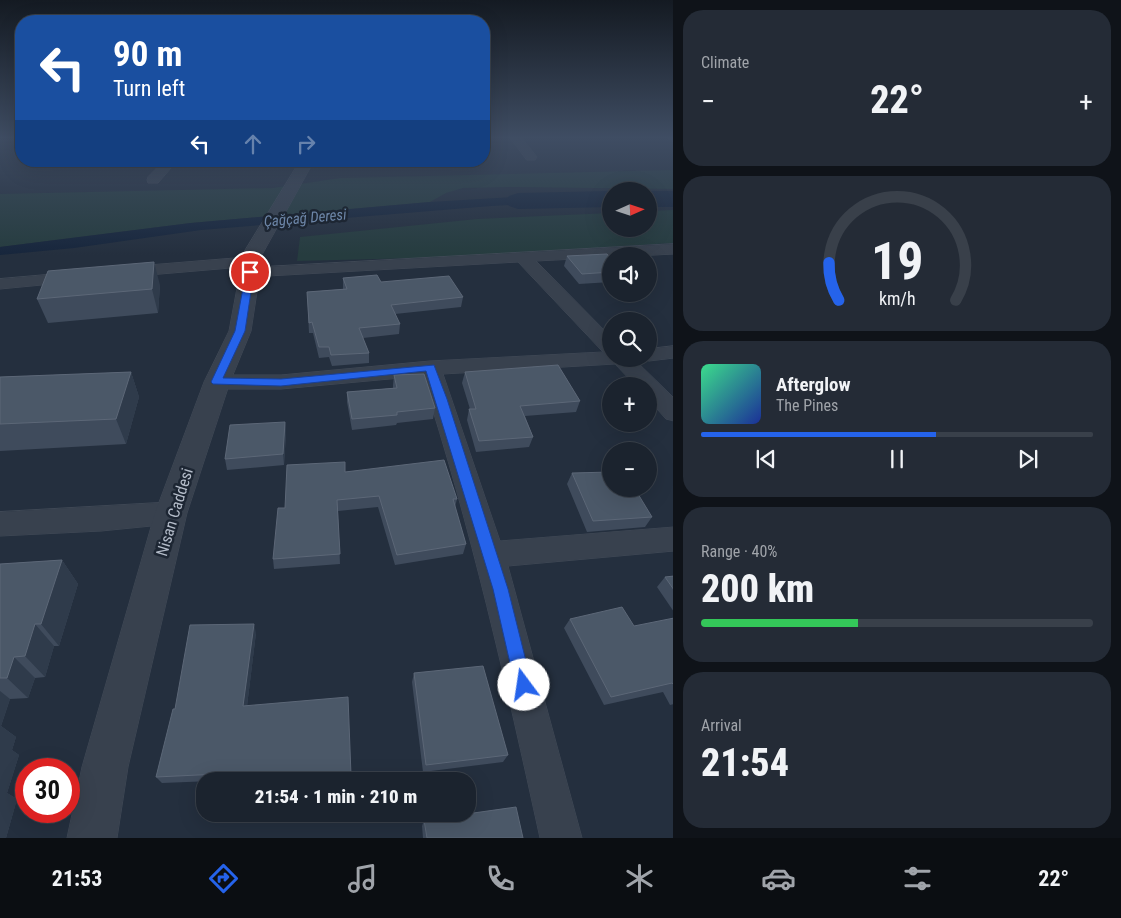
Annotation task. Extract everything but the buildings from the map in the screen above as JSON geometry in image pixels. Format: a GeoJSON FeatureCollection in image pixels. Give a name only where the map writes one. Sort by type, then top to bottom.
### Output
{"type":"FeatureCollection","features":[{"type":"Feature","properties":{"kind":"street"},"geometry":{"type":"LineString","coordinates":[[152,180],[156,176]]}},
{"type":"Feature","properties":{"kind":"street","name":"Nisan Caddesi"},"geometry":{"type":"LineString","coordinates":[[92,838],[105,767],[171,512],[216,382],[240,331],[251,260],[298,176]]}},
{"type":"Feature","properties":{"kind":"street"},"geometry":{"type":"LineString","coordinates":[[657,250],[673,249]]}},
{"type":"Feature","properties":{"kind":"street"},"geometry":{"type":"LineString","coordinates":[[108,274],[251,260],[522,257],[602,253]]}},
{"type":"Feature","properties":{"kind":"street"},"geometry":{"type":"LineString","coordinates":[[657,253],[673,266]]}},
{"type":"Feature","properties":{"kind":"street"},"geometry":{"type":"LineString","coordinates":[[522,257],[602,339]]}},
{"type":"Feature","properties":{"kind":"street"},"geometry":{"type":"LineString","coordinates":[[0,284],[89,276]]}},
{"type":"Feature","properties":{"kind":"street"},"geometry":{"type":"LineString","coordinates":[[657,354],[673,352]]}},
{"type":"Feature","properties":{"kind":"street"},"geometry":{"type":"LineString","coordinates":[[216,382],[281,382],[430,368],[602,358]]}},
{"type":"Feature","properties":{"kind":"street"},"geometry":{"type":"LineString","coordinates":[[629,367],[639,377]]}},
{"type":"Feature","properties":{"kind":"street"},"geometry":{"type":"LineString","coordinates":[[430,368],[500,589],[561,838]]}},
{"type":"Feature","properties":{"kind":"street"},"geometry":{"type":"LineString","coordinates":[[657,396],[673,412]]}},
{"type":"Feature","properties":{"kind":"street"},"geometry":{"type":"LineString","coordinates":[[0,524],[101,519],[171,512]]}},
{"type":"Feature","properties":{"kind":"street"},"geometry":{"type":"LineString","coordinates":[[490,555],[673,539]]}},
{"type":"Feature","properties":{"kind":"green space"},"geometry":{"type":"Polygon","coordinates":[[[673,176],[673,189],[658,189],[658,182],[602,182],[602,188],[463,188],[446,193],[430,202],[191,223],[0,247],[0,194],[273,188],[340,178],[673,176]]]}},
{"type":"Feature","properties":{"kind":"green space"},"geometry":{"type":"Polygon","coordinates":[[[673,210],[673,243],[459,257],[297,261],[300,237],[477,219],[602,213],[602,238],[658,238],[658,211],[673,210]]]}},
{"type":"Feature","properties":{"kind":"water"},"geometry":{"type":"Polygon","coordinates":[[[532,196],[568,196],[578,199],[575,202],[491,206],[201,230],[74,248],[0,255],[0,247],[191,223],[430,202],[532,196]]]}},
{"type":"Feature","properties":{"kind":"waterway","name":"Çağçağ Deresi"},"geometry":{"type":"LineString","coordinates":[[518,201],[602,199]]}},
{"type":"Feature","properties":{"kind":"waterway","name":"Çağçağ Deresi"},"geometry":{"type":"LineString","coordinates":[[658,199],[673,199]]}},
{"type":"Feature","properties":{"kind":"route"},"geometry":{"type":"LineString","coordinates":[[250,272],[240,331],[216,382],[281,382],[430,368],[442,399],[500,589],[524,685]]}}]}
